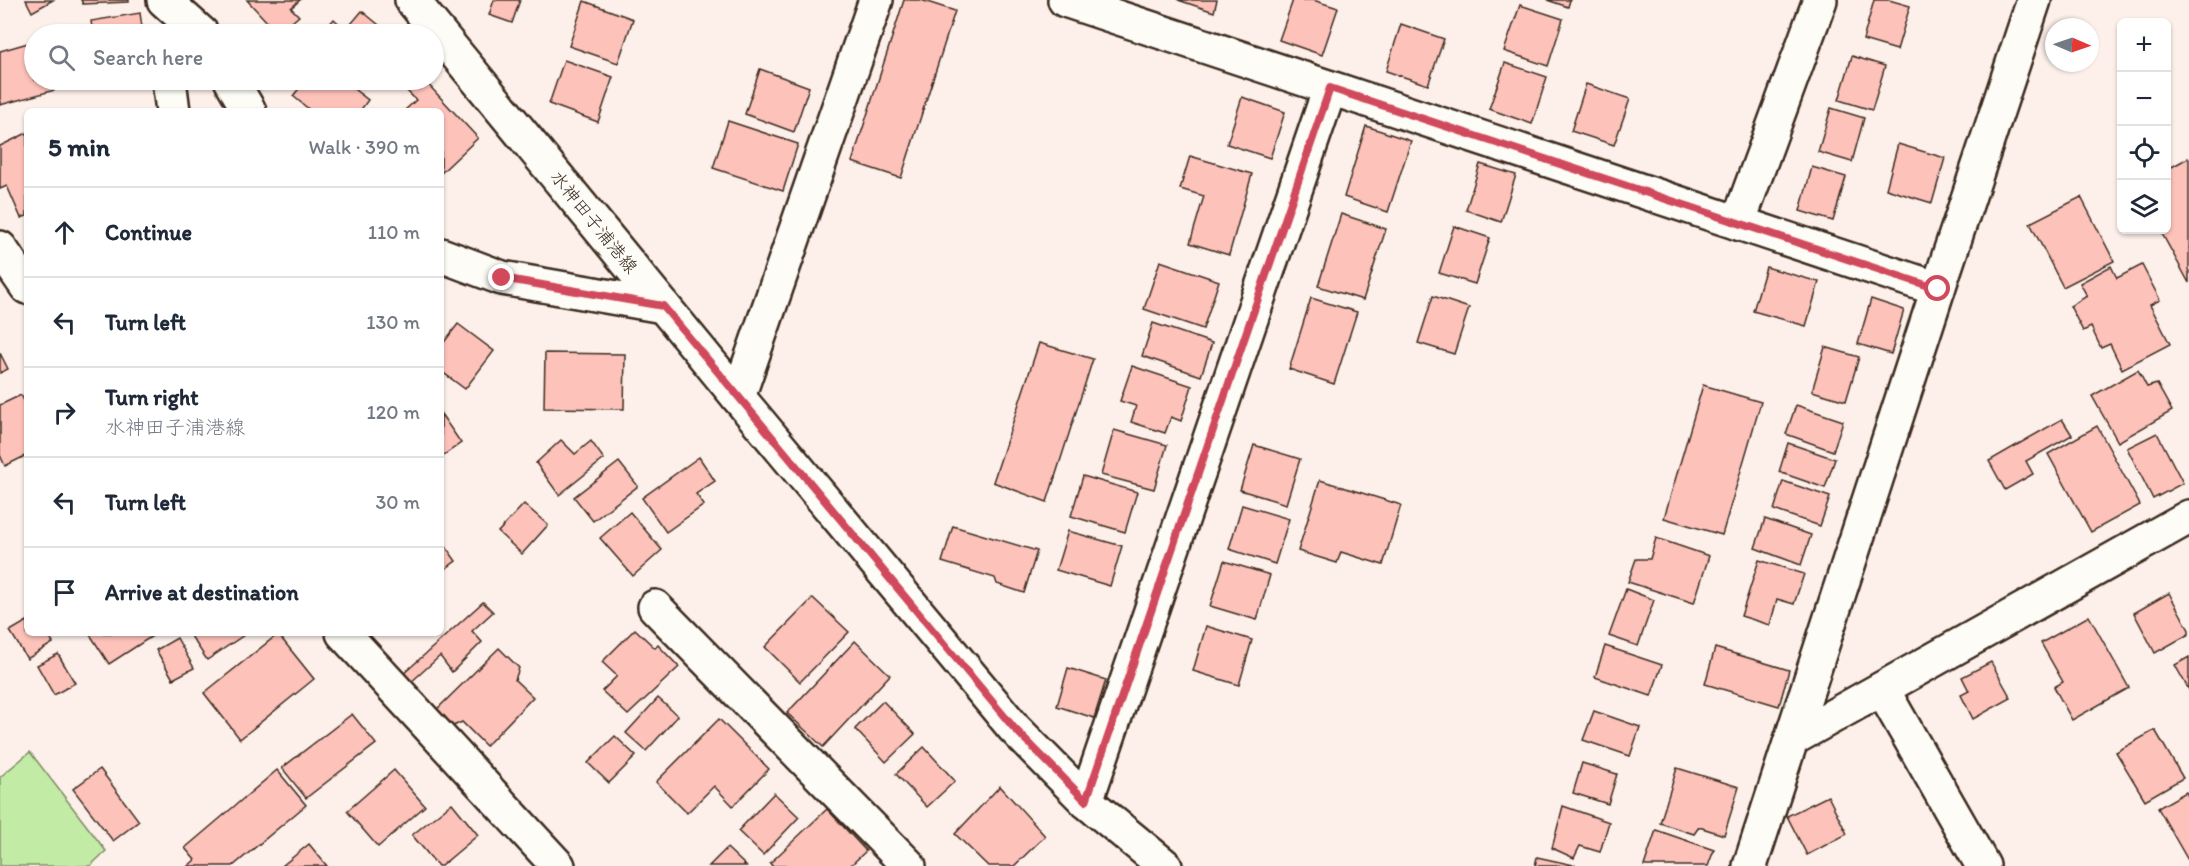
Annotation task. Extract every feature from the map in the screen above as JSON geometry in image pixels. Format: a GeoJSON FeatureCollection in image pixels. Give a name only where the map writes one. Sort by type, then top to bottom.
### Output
{"type":"FeatureCollection","features":[{"type":"Feature","properties":{"kind":"street","name":"水神田子浦港線"},"geometry":{"type":"LineString","coordinates":[[412,0],[432,24]]}},
{"type":"Feature","properties":{"kind":"street"},"geometry":{"type":"LineString","coordinates":[[738,397],[876,0]]}},
{"type":"Feature","properties":{"kind":"street"},"geometry":{"type":"LineString","coordinates":[[1065,0],[1938,289]]}},
{"type":"Feature","properties":{"kind":"street"},"geometry":{"type":"LineString","coordinates":[[1738,223],[1820,0]]}},
{"type":"Feature","properties":{"kind":"street"},"geometry":{"type":"LineString","coordinates":[[1750,866],[2034,0]]}},
{"type":"Feature","properties":{"kind":"street"},"geometry":{"type":"LineString","coordinates":[[164,1],[165,24]]}},
{"type":"Feature","properties":{"kind":"street"},"geometry":{"type":"LineString","coordinates":[[164,1],[190,24]]}},
{"type":"Feature","properties":{"kind":"street","name":"水神田子浦港線"},"geometry":{"type":"LineString","coordinates":[[444,39],[1014,728],[1086,801],[1165,866]]}},
{"type":"Feature","properties":{"kind":"street"},"geometry":{"type":"LineString","coordinates":[[1086,801],[1330,88]]}},
{"type":"Feature","properties":{"kind":"street"},"geometry":{"type":"LineString","coordinates":[[170,90],[173,108]]}},
{"type":"Feature","properties":{"kind":"street"},"geometry":{"type":"LineString","coordinates":[[237,90],[247,108]]}},
{"type":"Feature","properties":{"kind":"street"},"geometry":{"type":"LineString","coordinates":[[0,248],[24,283]]}},
{"type":"Feature","properties":{"kind":"street"},"geometry":{"type":"LineString","coordinates":[[444,256],[502,278],[663,306]]}},
{"type":"Feature","properties":{"kind":"street"},"geometry":{"type":"LineString","coordinates":[[1792,739],[2189,517]]}},
{"type":"Feature","properties":{"kind":"street"},"geometry":{"type":"LineString","coordinates":[[655,607],[909,866]]}},
{"type":"Feature","properties":{"kind":"street"},"geometry":{"type":"LineString","coordinates":[[346,636],[558,866]]}},
{"type":"Feature","properties":{"kind":"street"},"geometry":{"type":"LineString","coordinates":[[1882,688],[1983,866]]}},
{"type":"Feature","properties":{"kind":"green space"},"geometry":{"type":"Polygon","coordinates":[[[30,752],[106,851],[90,866],[0,866],[0,777],[30,752]]]}},
{"type":"Feature","properties":{"kind":"building"},"geometry":{"type":"Polygon","coordinates":[[[26,0],[53,0],[32,12],[26,0]]]}},
{"type":"Feature","properties":{"kind":"building"},"geometry":{"type":"Polygon","coordinates":[[[81,0],[129,0],[129,2],[83,4],[81,0]]]}},
{"type":"Feature","properties":{"kind":"building"},"geometry":{"type":"Polygon","coordinates":[[[247,0],[300,0],[291,8],[299,16],[290,24],[269,24],[247,0]]]}},
{"type":"Feature","properties":{"kind":"building"},"geometry":{"type":"Polygon","coordinates":[[[494,0],[520,0],[512,23],[489,15],[494,0]]]}},
{"type":"Feature","properties":{"kind":"building"},"geometry":{"type":"Polygon","coordinates":[[[904,0],[921,0],[955,11],[901,178],[852,162],[904,0]]]}},
{"type":"Feature","properties":{"kind":"building"},"geometry":{"type":"Polygon","coordinates":[[[1178,0],[1217,0],[1214,12],[1178,0]]]}},
{"type":"Feature","properties":{"kind":"building"},"geometry":{"type":"Polygon","coordinates":[[[1293,0],[1313,0],[1338,8],[1322,55],[1279,40],[1293,0]]]}},
{"type":"Feature","properties":{"kind":"building"},"geometry":{"type":"Polygon","coordinates":[[[1547,0],[1570,0],[1568,7],[1547,0]]]}},
{"type":"Feature","properties":{"kind":"building"},"geometry":{"type":"Polygon","coordinates":[[[1874,0],[1889,0],[1910,6],[1897,50],[1863,40],[1874,0]]]}},
{"type":"Feature","properties":{"kind":"building"},"geometry":{"type":"Polygon","coordinates":[[[584,1],[633,19],[618,63],[569,46],[584,1]]]}},
{"type":"Feature","properties":{"kind":"building"},"geometry":{"type":"Polygon","coordinates":[[[1520,5],[1563,19],[1548,66],[1504,51],[1520,5]]]}},
{"type":"Feature","properties":{"kind":"building"},"geometry":{"type":"Polygon","coordinates":[[[362,11],[378,24],[351,24],[362,11]]]}},
{"type":"Feature","properties":{"kind":"building"},"geometry":{"type":"Polygon","coordinates":[[[140,13],[142,24],[91,24],[91,21],[140,13]]]}},
{"type":"Feature","properties":{"kind":"building"},"geometry":{"type":"Polygon","coordinates":[[[334,19],[339,24],[330,24],[334,19]]]}},
{"type":"Feature","properties":{"kind":"building"},"geometry":{"type":"Polygon","coordinates":[[[1401,24],[1444,39],[1428,85],[1386,71],[1401,24]]]}},
{"type":"Feature","properties":{"kind":"building"},"geometry":{"type":"Polygon","coordinates":[[[24,44],[24,90],[55,90],[0,105],[0,51],[24,44]]]}},
{"type":"Feature","properties":{"kind":"building"},"geometry":{"type":"Polygon","coordinates":[[[1852,56],[1885,66],[1872,110],[1839,100],[1852,56]]]}},
{"type":"Feature","properties":{"kind":"building"},"geometry":{"type":"Polygon","coordinates":[[[564,60],[613,77],[598,122],[549,104],[564,60]]]}},
{"type":"Feature","properties":{"kind":"building"},"geometry":{"type":"Polygon","coordinates":[[[1505,63],[1547,77],[1532,124],[1489,109],[1505,63]]]}},
{"type":"Feature","properties":{"kind":"building"},"geometry":{"type":"Polygon","coordinates":[[[760,69],[809,87],[794,132],[745,114],[760,69]]]}},
{"type":"Feature","properties":{"kind":"building"},"geometry":{"type":"Polygon","coordinates":[[[1586,84],[1630,99],[1614,145],[1571,131],[1586,84]]]}},
{"type":"Feature","properties":{"kind":"building"},"geometry":{"type":"Polygon","coordinates":[[[298,90],[355,90],[368,100],[362,108],[307,108],[293,96],[298,90]]]}},
{"type":"Feature","properties":{"kind":"building"},"geometry":{"type":"Polygon","coordinates":[[[406,90],[433,90],[478,138],[444,170],[444,108],[407,108],[416,100],[406,90]]]}},
{"type":"Feature","properties":{"kind":"building"},"geometry":{"type":"Polygon","coordinates":[[[1242,97],[1285,112],[1270,158],[1227,144],[1242,97]]]}},
{"type":"Feature","properties":{"kind":"building"},"geometry":{"type":"Polygon","coordinates":[[[1831,108],[1864,118],[1852,162],[1818,152],[1831,108]]]}},
{"type":"Feature","properties":{"kind":"building"},"geometry":{"type":"Polygon","coordinates":[[[728,121],[798,144],[783,191],[713,168],[728,121]]]}},
{"type":"Feature","properties":{"kind":"building"},"geometry":{"type":"Polygon","coordinates":[[[1366,126],[1411,141],[1388,212],[1344,197],[1366,126]]]}},
{"type":"Feature","properties":{"kind":"building"},"geometry":{"type":"Polygon","coordinates":[[[24,134],[24,217],[21,218],[7,186],[0,189],[0,146],[24,134]]]}},
{"type":"Feature","properties":{"kind":"building"},"geometry":{"type":"Polygon","coordinates":[[[1898,144],[1945,158],[1932,203],[1886,189],[1898,144]]]}},
{"type":"Feature","properties":{"kind":"building"},"geometry":{"type":"Polygon","coordinates":[[[1190,156],[1252,174],[1229,255],[1190,243],[1204,196],[1180,189],[1190,156]]]}},
{"type":"Feature","properties":{"kind":"building"},"geometry":{"type":"Polygon","coordinates":[[[2189,159],[2189,283],[2162,234],[2171,234],[2171,167],[2189,159]]]}},
{"type":"Feature","properties":{"kind":"building"},"geometry":{"type":"Polygon","coordinates":[[[1480,164],[1516,175],[1501,222],[1466,210],[1480,164]]]}},
{"type":"Feature","properties":{"kind":"building"},"geometry":{"type":"Polygon","coordinates":[[[1812,167],[1846,177],[1833,221],[1800,211],[1812,167]]]}},
{"type":"Feature","properties":{"kind":"building"},"geometry":{"type":"Polygon","coordinates":[[[2081,197],[2114,261],[2063,287],[2030,223],[2081,197]]]}},
{"type":"Feature","properties":{"kind":"building"},"geometry":{"type":"Polygon","coordinates":[[[1341,214],[1386,229],[1363,300],[1318,286],[1341,214]]]}},
{"type":"Feature","properties":{"kind":"building"},"geometry":{"type":"Polygon","coordinates":[[[1454,226],[1490,238],[1475,284],[1439,273],[1454,226]]]}},
{"type":"Feature","properties":{"kind":"building"},"geometry":{"type":"Polygon","coordinates":[[[1160,261],[1219,281],[1203,329],[1144,309],[1160,261]]]}},
{"type":"Feature","properties":{"kind":"building"},"geometry":{"type":"Polygon","coordinates":[[[2142,265],[2160,300],[2150,305],[2170,344],[2122,369],[2110,344],[2101,348],[2091,327],[2083,331],[2070,306],[2087,296],[2080,283],[2111,266],[2117,278],[2142,265]]]}},
{"type":"Feature","properties":{"kind":"building"},"geometry":{"type":"Polygon","coordinates":[[[1766,267],[1819,282],[1806,326],[1753,311],[1766,267]]]}},
{"type":"Feature","properties":{"kind":"building"},"geometry":{"type":"Polygon","coordinates":[[[1433,296],[1469,308],[1454,354],[1418,343],[1433,296]]]}},
{"type":"Feature","properties":{"kind":"building"},"geometry":{"type":"Polygon","coordinates":[[[1311,298],[1357,312],[1334,384],[1289,369],[1311,298]]]}},
{"type":"Feature","properties":{"kind":"building"},"geometry":{"type":"Polygon","coordinates":[[[1871,299],[1904,310],[1891,354],[1858,344],[1871,299]]]}},
{"type":"Feature","properties":{"kind":"building"},"geometry":{"type":"Polygon","coordinates":[[[1153,323],[1212,343],[1201,376],[1142,356],[1153,323]]]}},
{"type":"Feature","properties":{"kind":"building"},"geometry":{"type":"Polygon","coordinates":[[[458,324],[494,351],[465,389],[444,373],[444,342],[458,324]]]}},
{"type":"Feature","properties":{"kind":"building"},"geometry":{"type":"Polygon","coordinates":[[[1039,343],[1093,359],[1047,502],[993,482],[1039,343]]]}},
{"type":"Feature","properties":{"kind":"building"},"geometry":{"type":"Polygon","coordinates":[[[1825,347],[1859,357],[1846,401],[1812,391],[1825,347]]]}},
{"type":"Feature","properties":{"kind":"building"},"geometry":{"type":"Polygon","coordinates":[[[0,353],[8,369],[0,373],[0,353]]]}},
{"type":"Feature","properties":{"kind":"building"},"geometry":{"type":"Polygon","coordinates":[[[545,353],[625,354],[624,409],[544,408],[545,353]]]}},
{"type":"Feature","properties":{"kind":"building"},"geometry":{"type":"Polygon","coordinates":[[[1132,366],[1192,386],[1181,421],[1171,417],[1165,433],[1131,422],[1136,406],[1120,401],[1132,366]]]}},
{"type":"Feature","properties":{"kind":"building"},"geometry":{"type":"Polygon","coordinates":[[[2138,370],[2147,387],[2157,384],[2172,411],[2118,442],[2092,396],[2138,370]]]}},
{"type":"Feature","properties":{"kind":"building"},"geometry":{"type":"Polygon","coordinates":[[[1703,385],[1761,402],[1722,535],[1664,518],[1703,385]]]}},
{"type":"Feature","properties":{"kind":"building"},"geometry":{"type":"Polygon","coordinates":[[[21,395],[24,400],[24,456],[5,466],[0,455],[0,405],[21,395]]]}},
{"type":"Feature","properties":{"kind":"building"},"geometry":{"type":"Polygon","coordinates":[[[1796,405],[1843,421],[1833,451],[1786,434],[1796,405]]]}},
{"type":"Feature","properties":{"kind":"building"},"geometry":{"type":"Polygon","coordinates":[[[444,418],[461,443],[444,455],[444,418]]]}},
{"type":"Feature","properties":{"kind":"building"},"geometry":{"type":"Polygon","coordinates":[[[2062,419],[2072,435],[2026,461],[2033,474],[2005,490],[1989,461],[2062,419]]]}},
{"type":"Feature","properties":{"kind":"building"},"geometry":{"type":"Polygon","coordinates":[[[2097,426],[2140,505],[2091,532],[2048,454],[2097,426]]]}},
{"type":"Feature","properties":{"kind":"building"},"geometry":{"type":"Polygon","coordinates":[[[1114,430],[1167,445],[1154,489],[1101,475],[1114,430]]]}},
{"type":"Feature","properties":{"kind":"building"},"geometry":{"type":"Polygon","coordinates":[[[2157,433],[2183,483],[2153,499],[2127,448],[2157,433]]]}},
{"type":"Feature","properties":{"kind":"building"},"geometry":{"type":"Polygon","coordinates":[[[561,440],[575,454],[591,441],[604,459],[559,495],[536,463],[561,440]]]}},
{"type":"Feature","properties":{"kind":"building"},"geometry":{"type":"Polygon","coordinates":[[[1788,443],[1835,459],[1825,488],[1779,472],[1788,443]]]}},
{"type":"Feature","properties":{"kind":"building"},"geometry":{"type":"Polygon","coordinates":[[[1254,445],[1300,459],[1286,504],[1240,490],[1254,445]]]}},
{"type":"Feature","properties":{"kind":"building"},"geometry":{"type":"Polygon","coordinates":[[[699,457],[715,481],[696,494],[704,505],[666,532],[642,498],[699,457]]]}},
{"type":"Feature","properties":{"kind":"building"},"geometry":{"type":"Polygon","coordinates":[[[619,462],[638,486],[593,521],[574,497],[619,462]]]}},
{"type":"Feature","properties":{"kind":"building"},"geometry":{"type":"Polygon","coordinates":[[[1083,476],[1137,492],[1125,532],[1071,516],[1083,476]]]}},
{"type":"Feature","properties":{"kind":"building"},"geometry":{"type":"Polygon","coordinates":[[[1320,480],[1401,505],[1383,565],[1341,552],[1337,563],[1298,551],[1320,480]]]}},
{"type":"Feature","properties":{"kind":"building"},"geometry":{"type":"Polygon","coordinates":[[[1783,481],[1830,497],[1820,526],[1774,510],[1783,481]]]}},
{"type":"Feature","properties":{"kind":"building"},"geometry":{"type":"Polygon","coordinates":[[[524,504],[548,525],[522,554],[498,532],[524,504]]]}},
{"type":"Feature","properties":{"kind":"building"},"geometry":{"type":"Polygon","coordinates":[[[1242,505],[1289,519],[1275,564],[1229,549],[1242,505]]]}},
{"type":"Feature","properties":{"kind":"building"},"geometry":{"type":"Polygon","coordinates":[[[630,512],[662,550],[633,576],[600,538],[630,512]]]}},
{"type":"Feature","properties":{"kind":"building"},"geometry":{"type":"Polygon","coordinates":[[[1765,519],[1811,535],[1801,565],[1755,548],[1765,519]]]}},
{"type":"Feature","properties":{"kind":"building"},"geometry":{"type":"Polygon","coordinates":[[[953,526],[1037,551],[1024,593],[997,584],[995,578],[942,562],[953,526]]]}},
{"type":"Feature","properties":{"kind":"building"},"geometry":{"type":"Polygon","coordinates":[[[1068,531],[1122,546],[1110,586],[1056,570],[1068,531]]]}},
{"type":"Feature","properties":{"kind":"building"},"geometry":{"type":"Polygon","coordinates":[[[1656,538],[1709,556],[1694,603],[1628,582],[1636,559],[1650,559],[1656,538]]]}},
{"type":"Feature","properties":{"kind":"building"},"geometry":{"type":"Polygon","coordinates":[[[444,544],[456,561],[444,570],[444,544]]]}},
{"type":"Feature","properties":{"kind":"building"},"geometry":{"type":"Polygon","coordinates":[[[1759,560],[1804,574],[1794,604],[1777,599],[1770,625],[1741,616],[1759,560]]]}},
{"type":"Feature","properties":{"kind":"building"},"geometry":{"type":"Polygon","coordinates":[[[1224,561],[1270,575],[1257,620],[1210,606],[1224,561]]]}},
{"type":"Feature","properties":{"kind":"building"},"geometry":{"type":"Polygon","coordinates":[[[1626,589],[1654,600],[1638,646],[1609,636],[1626,589]]]}},
{"type":"Feature","properties":{"kind":"building"},"geometry":{"type":"Polygon","coordinates":[[[2169,593],[2189,634],[2155,653],[2134,613],[2169,593]]]}},
{"type":"Feature","properties":{"kind":"building"},"geometry":{"type":"Polygon","coordinates":[[[813,598],[849,632],[800,682],[765,647],[813,598]]]}},
{"type":"Feature","properties":{"kind":"building"},"geometry":{"type":"Polygon","coordinates":[[[483,602],[493,612],[472,631],[482,642],[452,672],[440,656],[409,684],[402,675],[483,602]]]}},
{"type":"Feature","properties":{"kind":"building"},"geometry":{"type":"Polygon","coordinates":[[[2089,616],[2129,688],[2072,720],[2054,687],[2063,682],[2041,643],[2089,616]]]}},
{"type":"Feature","properties":{"kind":"building"},"geometry":{"type":"Polygon","coordinates":[[[24,623],[24,636],[49,636],[53,643],[27,659],[10,631],[24,623]]]}},
{"type":"Feature","properties":{"kind":"building"},"geometry":{"type":"Polygon","coordinates":[[[1206,626],[1252,640],[1239,685],[1193,671],[1206,626]]]}},
{"type":"Feature","properties":{"kind":"building"},"geometry":{"type":"Polygon","coordinates":[[[635,629],[655,648],[658,645],[679,667],[628,715],[602,691],[617,676],[602,662],[635,629]]]}},
{"type":"Feature","properties":{"kind":"building"},"geometry":{"type":"Polygon","coordinates":[[[91,636],[152,636],[109,664],[91,636]]]}},
{"type":"Feature","properties":{"kind":"building"},"geometry":{"type":"Polygon","coordinates":[[[191,636],[243,636],[207,660],[191,636]]]}},
{"type":"Feature","properties":{"kind":"building"},"geometry":{"type":"Polygon","coordinates":[[[275,636],[280,636],[314,679],[240,739],[204,693],[275,636]]]}},
{"type":"Feature","properties":{"kind":"building"},"geometry":{"type":"Polygon","coordinates":[[[177,638],[194,668],[173,679],[156,650],[177,638]]]}},
{"type":"Feature","properties":{"kind":"building"},"geometry":{"type":"Polygon","coordinates":[[[855,641],[890,675],[823,747],[787,713],[855,641]]]}},
{"type":"Feature","properties":{"kind":"building"},"geometry":{"type":"Polygon","coordinates":[[[1605,646],[1662,665],[1651,696],[1595,677],[1605,646]]]}},
{"type":"Feature","properties":{"kind":"building"},"geometry":{"type":"Polygon","coordinates":[[[499,648],[519,668],[515,680],[533,697],[486,746],[462,722],[447,729],[432,714],[499,648]]]}},
{"type":"Feature","properties":{"kind":"building"},"geometry":{"type":"Polygon","coordinates":[[[1715,648],[1789,670],[1779,706],[1705,684],[1715,648]]]}},
{"type":"Feature","properties":{"kind":"building"},"geometry":{"type":"Polygon","coordinates":[[[58,654],[75,683],[54,695],[37,665],[58,654]]]}},
{"type":"Feature","properties":{"kind":"building"},"geometry":{"type":"Polygon","coordinates":[[[2189,657],[2189,690],[2175,665],[2189,657]]]}},
{"type":"Feature","properties":{"kind":"building"},"geometry":{"type":"Polygon","coordinates":[[[1991,662],[2011,698],[1973,719],[1961,695],[1969,691],[1962,677],[1991,662]]]}},
{"type":"Feature","properties":{"kind":"building"},"geometry":{"type":"Polygon","coordinates":[[[1068,668],[1106,680],[1094,718],[1057,706],[1068,668]]]}},
{"type":"Feature","properties":{"kind":"building"},"geometry":{"type":"Polygon","coordinates":[[[658,698],[678,716],[646,751],[626,733],[658,698]]]}},
{"type":"Feature","properties":{"kind":"building"},"geometry":{"type":"Polygon","coordinates":[[[883,701],[915,734],[886,762],[855,729],[883,701]]]}},
{"type":"Feature","properties":{"kind":"building"},"geometry":{"type":"Polygon","coordinates":[[[1594,711],[1640,727],[1630,756],[1583,740],[1594,711]]]}},
{"type":"Feature","properties":{"kind":"building"},"geometry":{"type":"Polygon","coordinates":[[[352,714],[376,744],[306,798],[282,768],[352,714]]]}},
{"type":"Feature","properties":{"kind":"building"},"geometry":{"type":"Polygon","coordinates":[[[719,719],[769,769],[733,806],[714,786],[687,813],[656,782],[719,719]]]}},
{"type":"Feature","properties":{"kind":"building"},"geometry":{"type":"Polygon","coordinates":[[[2155,730],[2183,778],[2145,800],[2116,752],[2155,730]]]}},
{"type":"Feature","properties":{"kind":"building"},"geometry":{"type":"Polygon","coordinates":[[[615,736],[636,756],[609,783],[588,763],[615,736]]]}},
{"type":"Feature","properties":{"kind":"building"},"geometry":{"type":"Polygon","coordinates":[[[924,747],[955,781],[927,807],[896,774],[924,747]]]}},
{"type":"Feature","properties":{"kind":"building"},"geometry":{"type":"Polygon","coordinates":[[[1582,763],[1617,774],[1608,804],[1573,793],[1582,763]]]}},
{"type":"Feature","properties":{"kind":"building"},"geometry":{"type":"Polygon","coordinates":[[[1677,768],[1739,787],[1724,835],[1699,827],[1694,834],[1660,823],[1677,768]]]}},
{"type":"Feature","properties":{"kind":"building"},"geometry":{"type":"Polygon","coordinates":[[[100,769],[139,821],[113,841],[73,789],[100,769]]]}},
{"type":"Feature","properties":{"kind":"building"},"geometry":{"type":"Polygon","coordinates":[[[277,770],[306,805],[233,866],[188,866],[195,860],[185,848],[277,770]]]}},
{"type":"Feature","properties":{"kind":"building"},"geometry":{"type":"Polygon","coordinates":[[[394,770],[425,806],[378,847],[347,811],[394,770]]]}},
{"type":"Feature","properties":{"kind":"building"},"geometry":{"type":"Polygon","coordinates":[[[1000,786],[1045,836],[1014,866],[988,866],[955,834],[1000,786]]]}},
{"type":"Feature","properties":{"kind":"building"},"geometry":{"type":"Polygon","coordinates":[[[2186,792],[2189,798],[2189,862],[2158,808],[2186,792]]]}},
{"type":"Feature","properties":{"kind":"building"},"geometry":{"type":"Polygon","coordinates":[[[774,793],[799,817],[763,855],[738,831],[774,793]]]}},
{"type":"Feature","properties":{"kind":"building"},"geometry":{"type":"Polygon","coordinates":[[[1828,796],[1847,834],[1807,855],[1787,816],[1828,796]]]}},
{"type":"Feature","properties":{"kind":"building"},"geometry":{"type":"Polygon","coordinates":[[[452,803],[478,835],[441,866],[438,866],[412,835],[452,803]]]}},
{"type":"Feature","properties":{"kind":"building"},"geometry":{"type":"Polygon","coordinates":[[[1563,806],[1609,822],[1600,852],[1580,846],[1574,858],[1552,848],[1563,806]]]}},
{"type":"Feature","properties":{"kind":"building"},"geometry":{"type":"Polygon","coordinates":[[[827,809],[866,851],[850,866],[772,866],[770,863],[827,809]]]}},
{"type":"Feature","properties":{"kind":"building"},"geometry":{"type":"Polygon","coordinates":[[[1656,830],[1714,850],[1708,866],[1644,866],[1656,830]]]}},
{"type":"Feature","properties":{"kind":"building"},"geometry":{"type":"Polygon","coordinates":[[[309,844],[327,866],[282,866],[309,844]]]}},
{"type":"Feature","properties":{"kind":"building"},"geometry":{"type":"Polygon","coordinates":[[[727,848],[746,866],[709,866],[727,848]]]}},
{"type":"Feature","properties":{"kind":"building"},"geometry":{"type":"Polygon","coordinates":[[[1537,857],[1578,866],[1535,866],[1537,857]]]}},
{"type":"Feature","properties":{"kind":"route"},"geometry":{"type":"LineString","coordinates":[[502,278],[663,306],[1014,728],[1086,801],[1330,88],[1938,289]]}}]}
